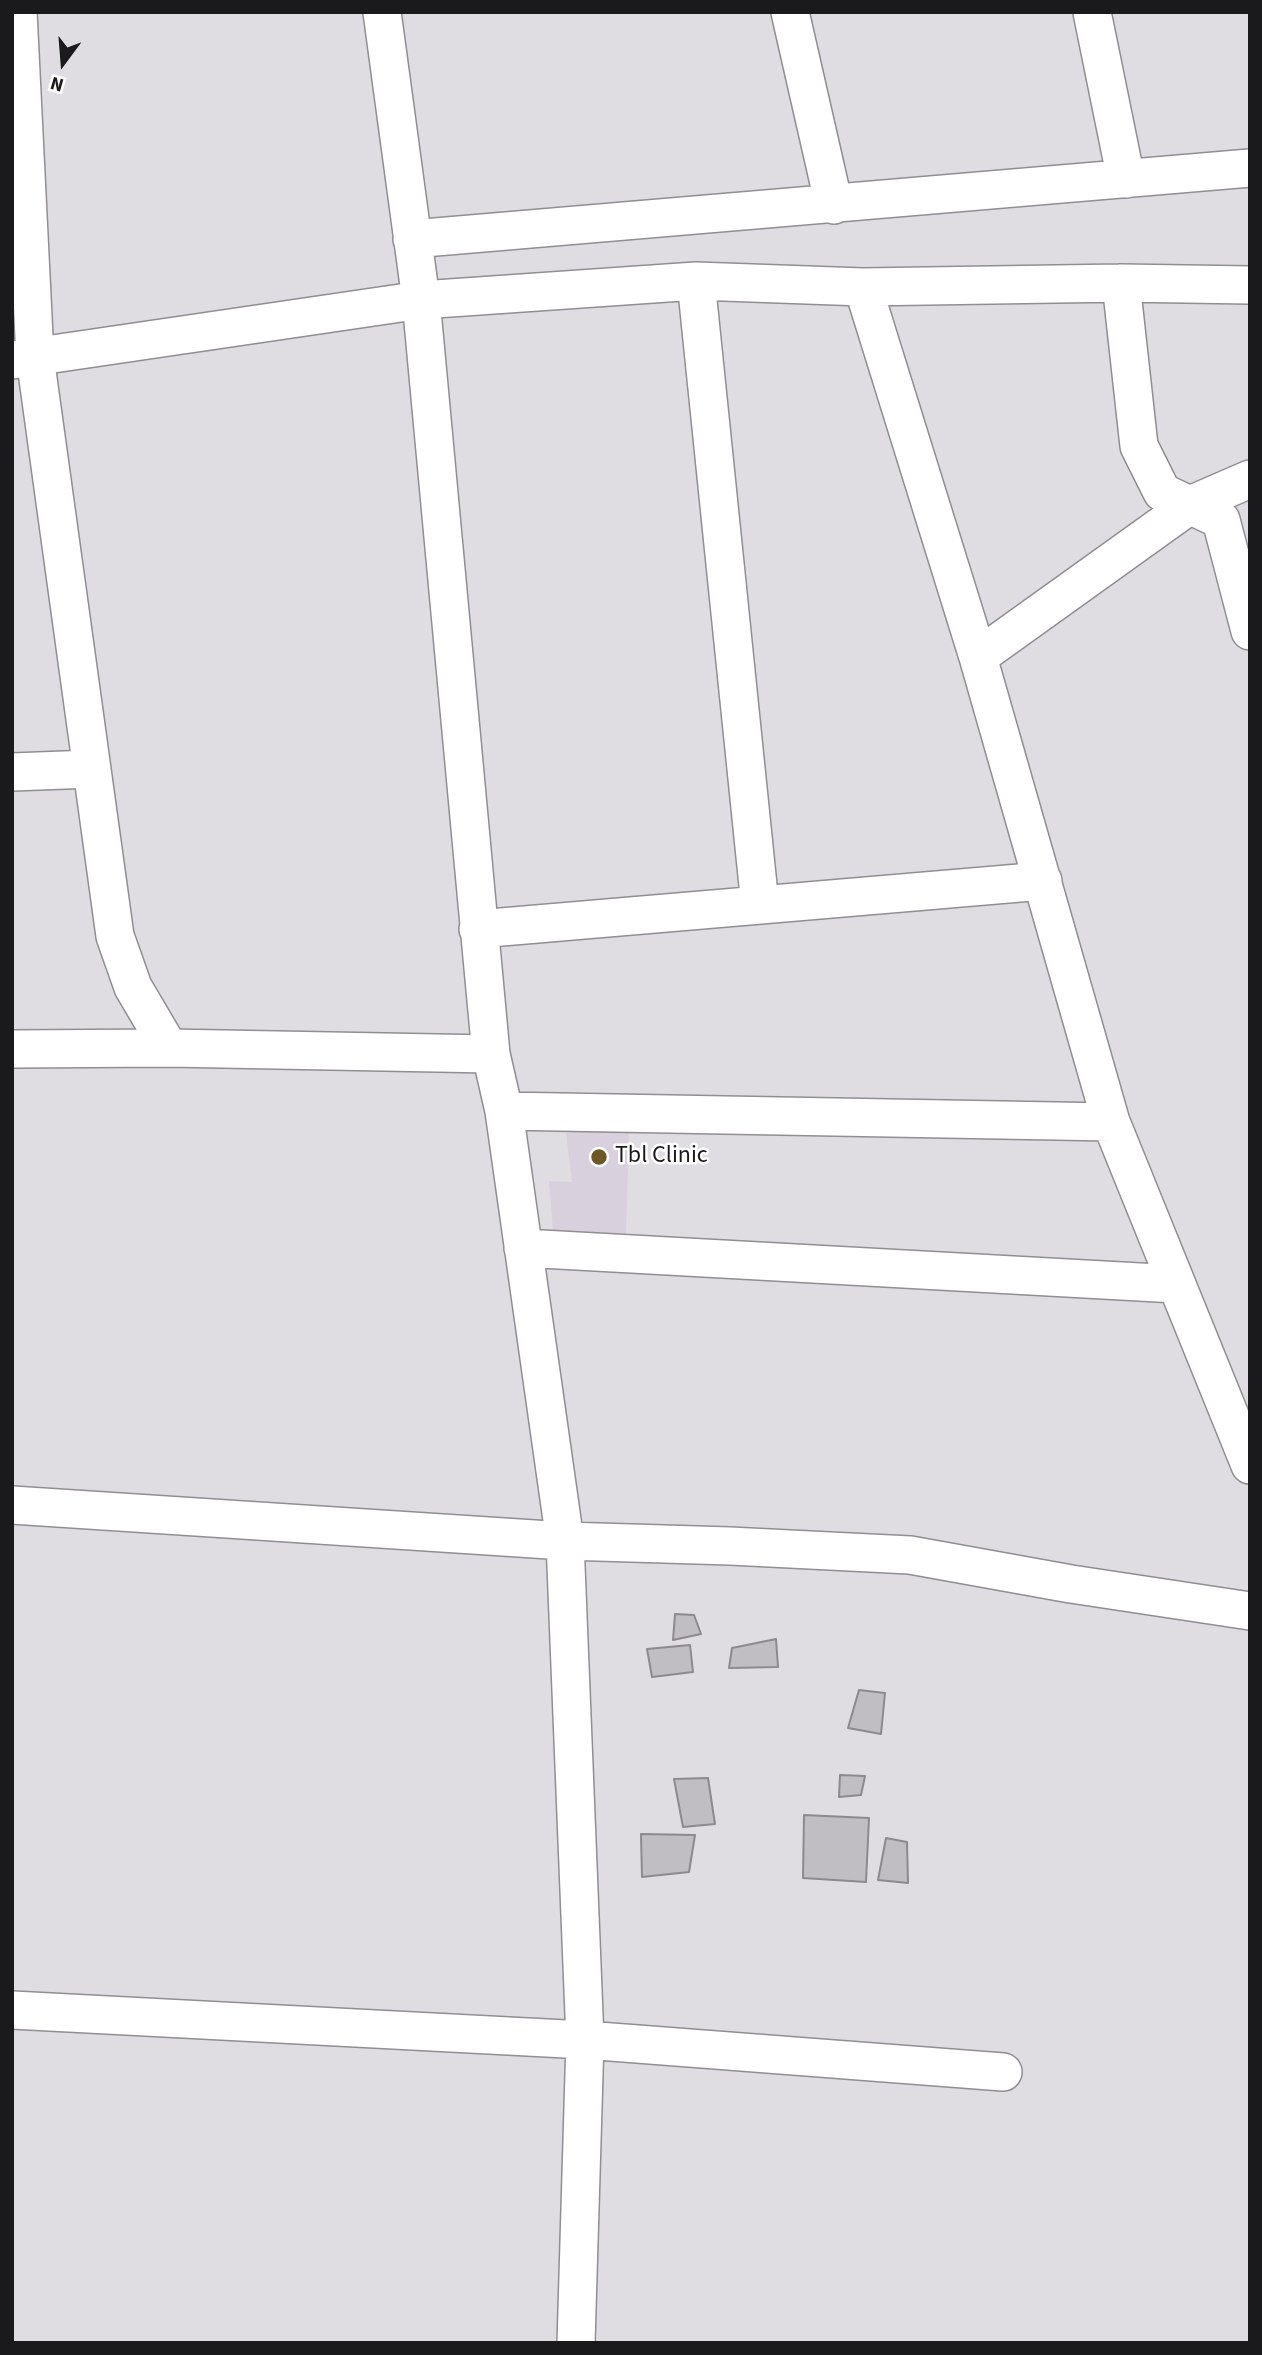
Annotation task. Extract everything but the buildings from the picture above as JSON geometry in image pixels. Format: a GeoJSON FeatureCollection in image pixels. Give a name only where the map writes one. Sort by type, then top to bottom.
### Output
{"type":"FeatureCollection","features":[{"type":"Feature","properties":{"kind":"street"},"geometry":{"type":"LineString","coordinates":[[18,12],[23,358],[91,769],[115,936],[133,987],[169,1048]]}},
{"type":"Feature","properties":{"kind":"street"},"geometry":{"type":"LineString","coordinates":[[382,12],[421,300],[491,1054],[504,1111],[565,1541],[585,2040],[576,2343]]}},
{"type":"Feature","properties":{"kind":"street"},"geometry":{"type":"LineString","coordinates":[[790,12],[834,205]]}},
{"type":"Feature","properties":{"kind":"street"},"geometry":{"type":"LineString","coordinates":[[1092,12],[1126,178]]}},
{"type":"Feature","properties":{"kind":"street"},"geometry":{"type":"LineString","coordinates":[[412,239],[1250,168]]}},
{"type":"Feature","properties":{"kind":"street"},"geometry":{"type":"LineString","coordinates":[[23,358],[421,300],[696,281],[863,287],[1121,283],[1250,285]]}},
{"type":"Feature","properties":{"kind":"street"},"geometry":{"type":"LineString","coordinates":[[696,281],[760,905]]}},
{"type":"Feature","properties":{"kind":"street"},"geometry":{"type":"LineString","coordinates":[[1121,283],[1139,446],[1162,492],[1221,520],[1250,631]]}},
{"type":"Feature","properties":{"kind":"street"},"geometry":{"type":"LineString","coordinates":[[863,287],[978,657],[1111,1122],[1250,1465]]}},
{"type":"Feature","properties":{"kind":"street"},"geometry":{"type":"LineString","coordinates":[[978,657],[1190,505],[1250,479]]}},
{"type":"Feature","properties":{"kind":"street"},"geometry":{"type":"LineString","coordinates":[[12,772],[91,769]]}},
{"type":"Feature","properties":{"kind":"street"},"geometry":{"type":"LineString","coordinates":[[478,929],[1043,881]]}},
{"type":"Feature","properties":{"kind":"street"},"geometry":{"type":"LineString","coordinates":[[12,1049],[169,1048],[491,1054]]}},
{"type":"Feature","properties":{"kind":"street"},"geometry":{"type":"LineString","coordinates":[[504,1111],[1111,1122]]}},
{"type":"Feature","properties":{"kind":"street"},"geometry":{"type":"LineString","coordinates":[[523,1248],[1176,1284]]}},
{"type":"Feature","properties":{"kind":"street"},"geometry":{"type":"LineString","coordinates":[[12,1505],[565,1541],[911,1555],[1070,1584],[1250,1611]]}},
{"type":"Feature","properties":{"kind":"street"},"geometry":{"type":"LineString","coordinates":[[12,2010],[585,2040],[1003,2072]]}},
{"type":"Feature","properties":{"kind":"shaded area","name":"Tbl Clinic"},"geometry":{"type":"Polygon","coordinates":[[[629,1126],[626,1234],[553,1231],[549,1181],[572,1182],[566,1133],[629,1126]]]}},
{"type":"Feature","properties":{"kind":"place","name":"Tbl Clinic"},"geometry":{"type":"Point","coordinates":[599,1157]}}]}
